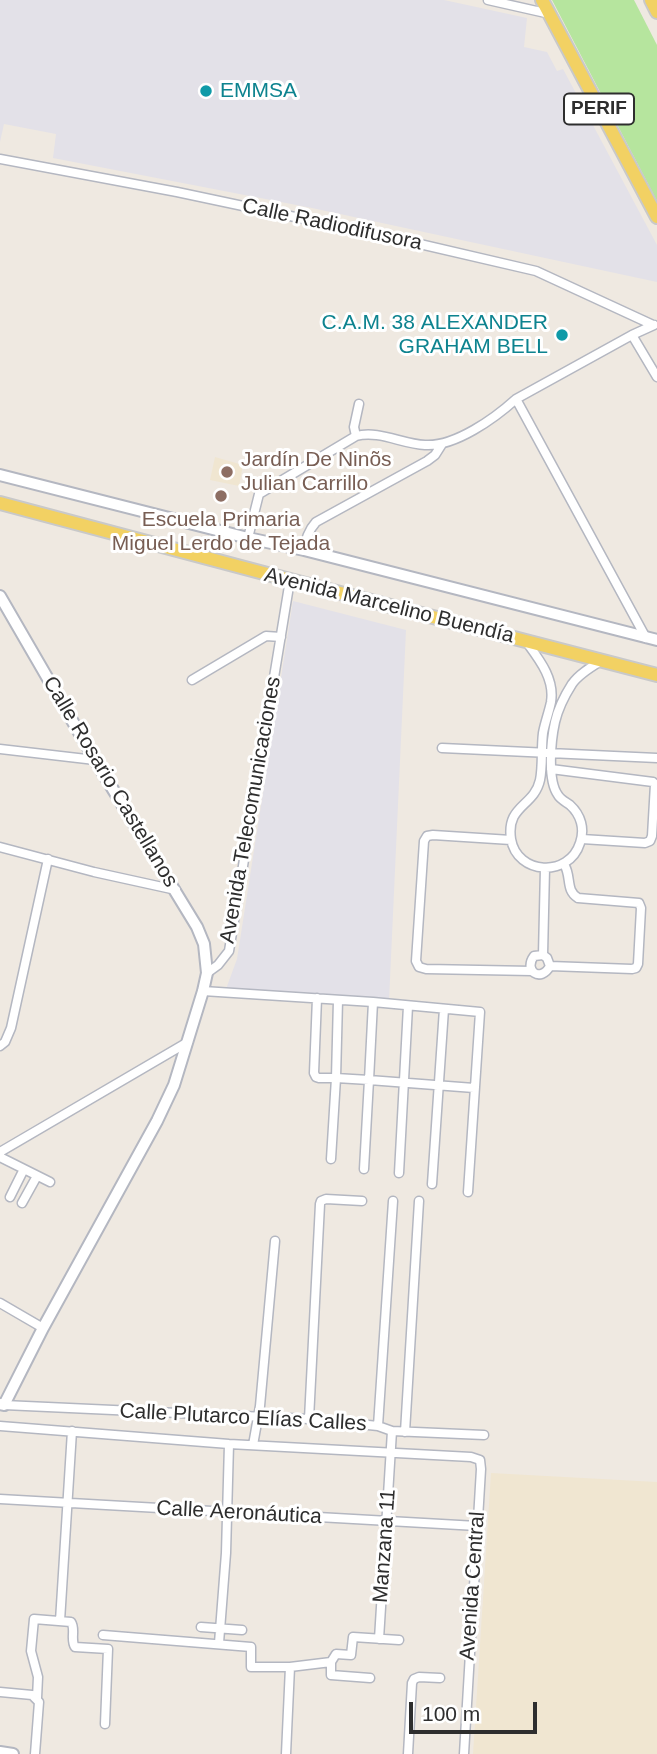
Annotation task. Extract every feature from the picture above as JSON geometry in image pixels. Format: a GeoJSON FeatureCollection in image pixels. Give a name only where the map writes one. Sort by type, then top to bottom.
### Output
{"type":"FeatureCollection","features":[{"type":"Feature","properties":{"kind":"main road","name":"PERIF"},"geometry":{"type":"LineString","coordinates":[[542,0],[657,217]]}},
{"type":"Feature","properties":{"kind":"main road"},"geometry":{"type":"LineString","coordinates":[[651,0],[657,12]]}},
{"type":"Feature","properties":{"kind":"main road","name":"Avenida Marcelino Buendía"},"geometry":{"type":"LineString","coordinates":[[0,503],[657,675]]}},
{"type":"Feature","properties":{"kind":"street"},"geometry":{"type":"LineString","coordinates":[[488,0],[550,15]]}},
{"type":"Feature","properties":{"kind":"street","name":"Calle Radiodifusora"},"geometry":{"type":"LineString","coordinates":[[0,159],[177,192],[536,271],[655,325]]}},
{"type":"Feature","properties":{"kind":"street"},"geometry":{"type":"LineString","coordinates":[[248,538],[259,494],[356,436],[366,433],[425,446],[442,444],[458,438],[501,413],[516,399],[655,325]]}},
{"type":"Feature","properties":{"kind":"street"},"geometry":{"type":"LineString","coordinates":[[632,335],[657,377]]}},
{"type":"Feature","properties":{"kind":"street"},"geometry":{"type":"LineString","coordinates":[[516,399],[652,639]]}},
{"type":"Feature","properties":{"kind":"street"},"geometry":{"type":"LineString","coordinates":[[356,436],[354,427],[359,404]]}},
{"type":"Feature","properties":{"kind":"street"},"geometry":{"type":"LineString","coordinates":[[304,550],[306,538],[316,522],[427,461],[442,444]]}},
{"type":"Feature","properties":{"kind":"street","name":"Avenida Marcelino Buendía"},"geometry":{"type":"LineString","coordinates":[[0,475],[652,639]]}},
{"type":"Feature","properties":{"kind":"street","name":"Avenida Telecomunicaciones"},"geometry":{"type":"LineString","coordinates":[[2,1405],[157,1121],[174,1085],[207,973],[218,965],[229,951],[290,580]]}},
{"type":"Feature","properties":{"kind":"street","name":"Calle Rosario Castellanos"},"geometry":{"type":"LineString","coordinates":[[0,596],[197,928],[204,944],[207,973]]}},
{"type":"Feature","properties":{"kind":"street"},"geometry":{"type":"LineString","coordinates":[[192,680],[266,636],[281,636]]}},
{"type":"Feature","properties":{"kind":"street"},"geometry":{"type":"LineString","coordinates":[[525,640],[547,674],[552,688],[543,731],[547,753],[558,797],[578,814],[583,831],[574,856],[564,863],[556,867],[532,866],[514,850],[511,839],[512,819],[516,811],[535,794],[539,784],[547,753],[559,709],[567,693],[574,681],[603,660]]}},
{"type":"Feature","properties":{"kind":"street"},"geometry":{"type":"LineString","coordinates":[[442,748],[657,758]]}},
{"type":"Feature","properties":{"kind":"street"},"geometry":{"type":"LineString","coordinates":[[0,749],[95,760]]}},
{"type":"Feature","properties":{"kind":"street"},"geometry":{"type":"LineString","coordinates":[[551,769],[653,782],[655,785],[650,841],[645,843],[582,839]]}},
{"type":"Feature","properties":{"kind":"street"},"geometry":{"type":"LineString","coordinates":[[511,839],[427,836],[424,841],[416,961],[419,967],[426,969],[520,971],[531,968]]}},
{"type":"Feature","properties":{"kind":"street"},"geometry":{"type":"LineString","coordinates":[[0,847],[176,890]]}},
{"type":"Feature","properties":{"kind":"street"},"geometry":{"type":"LineString","coordinates":[[2,1042],[11,1028],[48,859]]}},
{"type":"Feature","properties":{"kind":"street"},"geometry":{"type":"LineString","coordinates":[[545,868],[547,958],[547,971],[537,974],[531,968],[534,956],[547,958],[636,968],[641,908],[637,902],[586,899],[573,895],[564,863]]}},
{"type":"Feature","properties":{"kind":"street"},"geometry":{"type":"LineString","coordinates":[[203,991],[480,1012],[468,1192]]}},
{"type":"Feature","properties":{"kind":"street"},"geometry":{"type":"LineString","coordinates":[[317,998],[316,1077],[474,1088]]}},
{"type":"Feature","properties":{"kind":"street"},"geometry":{"type":"LineString","coordinates":[[331,1159],[338,1000]]}},
{"type":"Feature","properties":{"kind":"street"},"geometry":{"type":"LineString","coordinates":[[364,1169],[373,1002]]}},
{"type":"Feature","properties":{"kind":"street"},"geometry":{"type":"LineString","coordinates":[[399,1173],[408,1006]]}},
{"type":"Feature","properties":{"kind":"street"},"geometry":{"type":"LineString","coordinates":[[432,1184],[444,1009]]}},
{"type":"Feature","properties":{"kind":"street"},"geometry":{"type":"LineString","coordinates":[[50,1182],[0,1155],[188,1042]]}},
{"type":"Feature","properties":{"kind":"street"},"geometry":{"type":"LineString","coordinates":[[9,1197],[24,1169]]}},
{"type":"Feature","properties":{"kind":"street"},"geometry":{"type":"LineString","coordinates":[[22,1203],[37,1176]]}},
{"type":"Feature","properties":{"kind":"street"},"geometry":{"type":"LineString","coordinates":[[309,1419],[320,1204],[323,1199],[362,1202]]}},
{"type":"Feature","properties":{"kind":"street"},"geometry":{"type":"LineString","coordinates":[[378,1426],[393,1201]]}},
{"type":"Feature","properties":{"kind":"street"},"geometry":{"type":"LineString","coordinates":[[405,1432],[419,1201]]}},
{"type":"Feature","properties":{"kind":"street"},"geometry":{"type":"LineString","coordinates":[[253,1445],[260,1406],[275,1241]]}},
{"type":"Feature","properties":{"kind":"street"},"geometry":{"type":"LineString","coordinates":[[0,1303],[43,1328]]}},
{"type":"Feature","properties":{"kind":"street","name":"Calle Plutarco Elías Calles"},"geometry":{"type":"LineString","coordinates":[[2,1405],[309,1419],[378,1426],[391,1431],[484,1435]]}},
{"type":"Feature","properties":{"kind":"street","name":"Calle Plutarco Elías Calles"},"geometry":{"type":"LineString","coordinates":[[0,1426],[229,1444],[471,1457],[480,1460]]}},
{"type":"Feature","properties":{"kind":"street"},"geometry":{"type":"LineString","coordinates":[[60,1621],[72,1431]]}},
{"type":"Feature","properties":{"kind":"street","name":"Manzana 11"},"geometry":{"type":"LineString","coordinates":[[379,1639],[391,1431]]}},
{"type":"Feature","properties":{"kind":"street"},"geometry":{"type":"LineString","coordinates":[[219,1643],[226,1553],[229,1444]]}},
{"type":"Feature","properties":{"kind":"street","name":"Avenida Central"},"geometry":{"type":"LineString","coordinates":[[464,1754],[480,1460]]}},
{"type":"Feature","properties":{"kind":"street","name":"Calle Aeronáutica"},"geometry":{"type":"LineString","coordinates":[[0,1499],[477,1526]]}},
{"type":"Feature","properties":{"kind":"street"},"geometry":{"type":"LineString","coordinates":[[35,1754],[40,1708],[37,1698],[38,1677],[31,1651],[34,1619],[68,1621],[73,1624],[72,1643],[75,1647],[108,1649],[104,1724]]}},
{"type":"Feature","properties":{"kind":"street"},"geometry":{"type":"LineString","coordinates":[[201,1627],[242,1630]]}},
{"type":"Feature","properties":{"kind":"street"},"geometry":{"type":"LineString","coordinates":[[103,1636],[251,1647],[251,1667],[290,1668],[331,1662]]}},
{"type":"Feature","properties":{"kind":"street"},"geometry":{"type":"LineString","coordinates":[[370,1678],[331,1675],[331,1662],[336,1654],[351,1655],[353,1637],[398,1640]]}},
{"type":"Feature","properties":{"kind":"street"},"geometry":{"type":"LineString","coordinates":[[286,1754],[290,1668]]}},
{"type":"Feature","properties":{"kind":"street"},"geometry":{"type":"LineString","coordinates":[[408,1754],[412,1683],[416,1678],[440,1678]]}},
{"type":"Feature","properties":{"kind":"street"},"geometry":{"type":"LineString","coordinates":[[0,1692],[27,1693],[37,1698]]}},
{"type":"Feature","properties":{"kind":"street"},"geometry":{"type":"LineString","coordinates":[[0,1752],[12,1754]]}},
{"type":"Feature","properties":{"kind":"shaded area"},"geometry":{"type":"Polygon","coordinates":[[[0,0],[444,0],[527,18],[524,47],[547,52],[557,71],[563,69],[657,245],[657,282],[312,208],[53,158],[56,134],[4,124],[0,142],[0,0]]]}},
{"type":"Feature","properties":{"kind":"shaded area","name":"Jardín De Ninõs Julian Carrillo"},"geometry":{"type":"Polygon","coordinates":[[[215,457],[243,465],[239,486],[210,480],[215,457]]]}},
{"type":"Feature","properties":{"kind":"shaded area"},"geometry":{"type":"Polygon","coordinates":[[[293,601],[406,630],[389,1001],[226,989],[237,959],[293,601]]]}},
{"type":"Feature","properties":{"kind":"shaded area"},"geometry":{"type":"Polygon","coordinates":[[[491,1473],[657,1482],[657,1754],[473,1754],[491,1473]]]}},
{"type":"Feature","properties":{"kind":"green space"},"geometry":{"type":"Polygon","coordinates":[[[552,0],[634,0],[657,45],[657,201],[552,0]]]}},
{"type":"Feature","properties":{"kind":"place","name":"EMMSA"},"geometry":{"type":"Point","coordinates":[206,91]}},
{"type":"Feature","properties":{"kind":"place","name":"C.A.M. 38 ALEXANDER GRAHAM BELL"},"geometry":{"type":"Point","coordinates":[562,335]}},
{"type":"Feature","properties":{"kind":"place","name":"Jardín De Ninõs Julian Carrillo"},"geometry":{"type":"Point","coordinates":[227,472]}},
{"type":"Feature","properties":{"kind":"place","name":"Escuela Primaria Miguel Lerdo de Tejada"},"geometry":{"type":"Point","coordinates":[221,496]}}]}
